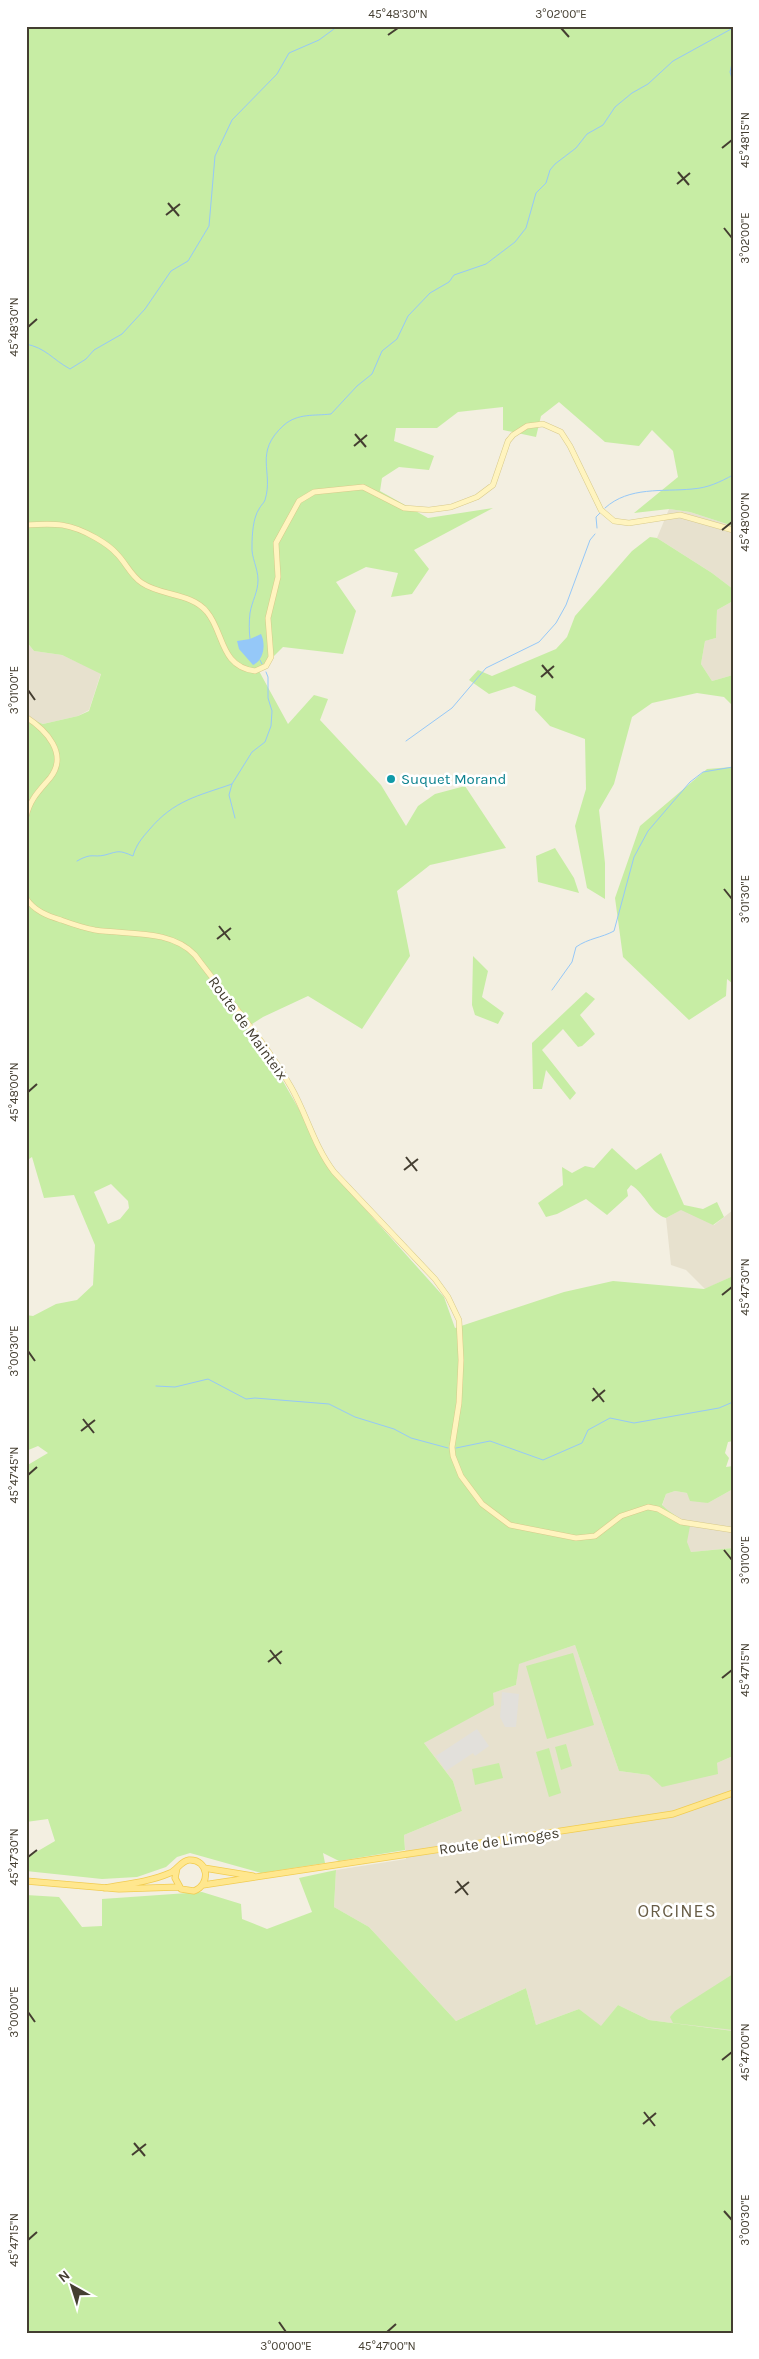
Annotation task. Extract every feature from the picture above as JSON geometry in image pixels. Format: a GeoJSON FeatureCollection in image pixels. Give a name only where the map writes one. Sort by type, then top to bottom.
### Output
{"type":"FeatureCollection","features":[{"type":"Feature","properties":{"kind":"main road"},"geometry":{"type":"LineString","coordinates":[[26,525],[60,523],[70,525],[99,540],[114,550],[141,583],[163,593],[195,602],[202,607],[214,622],[220,640],[230,656],[243,667],[256,670],[266,666],[271,657],[268,618],[278,577],[276,543],[299,500],[314,492],[363,487],[404,508],[429,510],[451,507],[477,497],[493,485],[508,441],[513,435],[527,426],[543,424],[561,432],[570,446],[601,510],[614,521],[629,523],[680,515],[733,530]]}},
{"type":"Feature","properties":{"kind":"main road"},"geometry":{"type":"LineString","coordinates":[[26,717],[51,740],[57,752],[58,760],[51,777],[31,799],[26,817]]}},
{"type":"Feature","properties":{"kind":"main road","name":"Route de Mainteix"},"geometry":{"type":"LineString","coordinates":[[26,898],[39,911],[72,924],[94,930],[173,939],[188,948],[277,1064],[292,1089],[323,1158],[434,1279],[448,1297],[459,1320],[460,1394],[452,1448],[453,1456],[462,1476],[482,1504],[501,1519],[523,1529],[585,1538],[595,1536],[621,1516],[648,1507],[658,1509],[681,1522],[733,1530]]}},
{"type":"Feature","properties":{"kind":"main road","name":"Route de Limoges"},"geometry":{"type":"LineString","coordinates":[[203,1885],[262,1878],[673,1814],[733,1793]]}},
{"type":"Feature","properties":{"kind":"main road"},"geometry":{"type":"LineString","coordinates":[[26,1881],[105,1888],[179,1886],[191,1892],[203,1885],[206,1877],[204,1868],[196,1861],[191,1860],[186,1861],[172,1872],[148,1881],[105,1888]]}},
{"type":"Feature","properties":{"kind":"main road"},"geometry":{"type":"LineString","coordinates":[[177,1868],[175,1878],[179,1886]]}},
{"type":"Feature","properties":{"kind":"main road","name":"Route de Limoges"},"geometry":{"type":"LineString","coordinates":[[204,1868],[262,1878]]}},
{"type":"Feature","properties":{"kind":"shaded area"},"geometry":{"type":"Polygon","coordinates":[[[669,509],[690,512],[733,526],[733,589],[712,573],[657,538],[669,509]]]}},
{"type":"Feature","properties":{"kind":"shaded area"},"geometry":{"type":"Polygon","coordinates":[[[733,601],[733,675],[712,681],[701,664],[705,641],[716,638],[717,610],[733,601]]]}},
{"type":"Feature","properties":{"kind":"shaded area"},"geometry":{"type":"Polygon","coordinates":[[[26,641],[34,651],[62,655],[101,673],[89,710],[78,716],[43,724],[26,717],[26,641]]]}},
{"type":"Feature","properties":{"kind":"shaded area"},"geometry":{"type":"Polygon","coordinates":[[[684,1208],[714,1225],[733,1210],[733,1276],[705,1289],[686,1270],[671,1265],[666,1218],[684,1208]]]}},
{"type":"Feature","properties":{"kind":"shaded area"},"geometry":{"type":"Polygon","coordinates":[[[733,1489],[733,1548],[691,1552],[673,1516],[662,1506],[666,1494],[675,1491],[687,1493],[708,1503],[733,1489]]]}},
{"type":"Feature","properties":{"kind":"shaded area"},"geometry":{"type":"Polygon","coordinates":[[[575,1645],[619,1771],[649,1775],[717,1763],[733,1756],[733,2031],[649,2020],[618,2005],[601,2027],[579,2009],[536,2025],[526,1988],[456,2021],[369,1927],[334,1907],[336,1870],[406,1859],[404,1835],[462,1811],[453,1781],[424,1743],[492,1693],[516,1685],[518,1664],[575,1645]]]}},
{"type":"Feature","properties":{"kind":"shaded area"},"geometry":{"type":"Polygon","coordinates":[[[502,1692],[519,1694],[516,1727],[505,1727],[500,1717],[502,1692]]]}},
{"type":"Feature","properties":{"kind":"shaded area"},"geometry":{"type":"Polygon","coordinates":[[[477,1729],[489,1746],[475,1756],[473,1753],[446,1771],[436,1756],[477,1729]]]}},
{"type":"Feature","properties":{"kind":"green space"},"geometry":{"type":"Polygon","coordinates":[[[26,26],[733,26],[733,526],[690,512],[669,509],[634,513],[678,477],[673,451],[652,430],[639,446],[605,442],[559,402],[541,416],[536,437],[503,430],[503,407],[458,412],[437,428],[396,428],[394,441],[434,456],[429,470],[399,467],[382,478],[380,491],[428,518],[493,508],[414,550],[429,569],[412,594],[391,597],[398,573],[366,567],[336,582],[356,611],[343,654],[283,647],[259,671],[288,724],[314,695],[328,699],[320,720],[381,785],[406,826],[418,806],[435,794],[465,786],[506,848],[430,865],[397,891],[410,956],[362,1029],[308,996],[263,1017],[246,1028],[272,1062],[340,1181],[444,1297],[455,1328],[564,1292],[613,1281],[704,1289],[733,1276],[733,1441],[728,1442],[725,1453],[729,1458],[726,1467],[733,1466],[733,1489],[708,1503],[690,1501],[687,1493],[675,1491],[666,1494],[662,1505],[690,1526],[687,1542],[691,1552],[733,1548],[733,1756],[717,1763],[718,1774],[662,1787],[649,1775],[619,1771],[575,1645],[519,1664],[516,1685],[493,1693],[494,1705],[424,1743],[453,1781],[462,1811],[404,1835],[405,1850],[339,1861],[323,1853],[325,1863],[261,1873],[190,1853],[177,1857],[166,1867],[137,1877],[102,1879],[26,1871],[26,1858],[55,1841],[48,1819],[26,1822],[26,1466],[48,1453],[38,1446],[26,1451],[26,1315],[33,1316],[56,1304],[77,1300],[93,1285],[95,1245],[74,1195],[44,1198],[32,1157],[26,1161],[26,717],[43,724],[78,716],[89,711],[101,674],[62,655],[34,651],[26,641],[26,26]],[[111,1184],[94,1192],[108,1224],[120,1219],[129,1208],[128,1201],[111,1184]]]}},
{"type":"Feature","properties":{"kind":"green space"},"geometry":{"type":"Polygon","coordinates":[[[650,537],[657,538],[712,573],[733,589],[733,601],[717,610],[716,638],[705,641],[701,664],[712,681],[733,675],[733,706],[724,697],[697,693],[652,703],[632,717],[614,784],[599,810],[605,863],[605,899],[587,888],[575,826],[586,789],[585,739],[550,726],[535,710],[536,696],[514,686],[489,694],[469,680],[478,670],[492,676],[556,649],[567,637],[575,616],[632,551],[650,537]]]}},
{"type":"Feature","properties":{"kind":"green space"},"geometry":{"type":"Polygon","coordinates":[[[733,767],[733,984],[727,979],[726,996],[689,1020],[623,957],[615,898],[640,826],[707,769],[733,767]]]}},
{"type":"Feature","properties":{"kind":"green space"},"geometry":{"type":"Polygon","coordinates":[[[555,848],[574,878],[579,893],[538,882],[536,856],[555,848]]]}},
{"type":"Feature","properties":{"kind":"green space"},"geometry":{"type":"Polygon","coordinates":[[[473,956],[488,971],[482,997],[504,1013],[498,1024],[475,1015],[472,1005],[473,956]]]}},
{"type":"Feature","properties":{"kind":"green space"},"geometry":{"type":"Polygon","coordinates":[[[586,992],[595,999],[580,1015],[595,1034],[582,1046],[578,1047],[563,1029],[542,1050],[576,1093],[570,1100],[546,1070],[542,1089],[533,1089],[532,1043],[586,992]]]}},
{"type":"Feature","properties":{"kind":"green space"},"geometry":{"type":"Polygon","coordinates":[[[612,1148],[636,1170],[661,1153],[684,1205],[703,1209],[717,1202],[724,1217],[713,1225],[681,1210],[666,1218],[656,1212],[641,1193],[631,1185],[627,1190],[628,1196],[607,1215],[586,1199],[557,1214],[546,1217],[538,1203],[563,1185],[562,1167],[572,1173],[585,1166],[594,1168],[612,1148]]]}},
{"type":"Feature","properties":{"kind":"green space"},"geometry":{"type":"Polygon","coordinates":[[[573,1653],[594,1725],[547,1739],[526,1666],[573,1653]]]}},
{"type":"Feature","properties":{"kind":"green space"},"geometry":{"type":"Polygon","coordinates":[[[566,1744],[572,1766],[561,1770],[555,1747],[566,1744]]]}},
{"type":"Feature","properties":{"kind":"green space"},"geometry":{"type":"Polygon","coordinates":[[[549,1748],[561,1793],[549,1797],[536,1752],[549,1748]]]}},
{"type":"Feature","properties":{"kind":"green space"},"geometry":{"type":"Polygon","coordinates":[[[499,1763],[503,1778],[475,1785],[472,1769],[499,1763]]]}},
{"type":"Feature","properties":{"kind":"green space"},"geometry":{"type":"Polygon","coordinates":[[[336,1870],[334,1907],[369,1927],[456,2021],[526,1988],[536,2025],[579,2009],[601,2026],[618,2005],[649,2020],[733,2031],[733,2333],[26,2333],[26,1895],[59,1897],[82,1927],[102,1926],[102,1899],[202,1892],[241,1904],[242,1919],[267,1929],[312,1912],[299,1878],[336,1870]]]}},
{"type":"Feature","properties":{"kind":"green space"},"geometry":{"type":"Polygon","coordinates":[[[733,1974],[733,2030],[673,2023],[670,2017],[675,2011],[733,1974]]]}},
{"type":"Feature","properties":{"kind":"water"},"geometry":{"type":"Polygon","coordinates":[[[261,634],[263,638],[262,656],[253,665],[239,649],[237,641],[250,639],[261,634]]]}},
{"type":"Feature","properties":{"kind":"waterway"},"geometry":{"type":"LineString","coordinates":[[26,344],[44,351],[70,369],[86,359],[94,350],[122,334],[145,309],[171,271],[188,261],[209,226],[215,156],[232,120],[277,74],[289,53],[319,40],[338,26]]}},
{"type":"Feature","properties":{"kind":"waterway"},"geometry":{"type":"LineString","coordinates":[[250,639],[250,613],[258,580],[252,550],[254,522],[265,500],[267,490],[267,453],[269,444],[275,435],[284,425],[295,418],[331,414],[357,386],[372,374],[382,351],[397,339],[408,316],[430,293],[449,282],[454,275],[486,264],[515,242],[526,228],[536,193],[546,183],[550,170],[555,164],[576,148],[587,134],[603,125],[615,107],[632,93],[648,84],[673,61],[733,28]]}},
{"type":"Feature","properties":{"kind":"waterway"},"geometry":{"type":"LineString","coordinates":[[733,59],[730,72],[733,82]]}},
{"type":"Feature","properties":{"kind":"waterway"},"geometry":{"type":"LineString","coordinates":[[605,508],[614,501],[635,493],[698,488],[714,484],[733,475]]}},
{"type":"Feature","properties":{"kind":"waterway"},"geometry":{"type":"LineString","coordinates":[[597,528],[596,517],[600,513]]}},
{"type":"Feature","properties":{"kind":"waterway"},"geometry":{"type":"LineString","coordinates":[[406,741],[452,708],[486,668],[539,642],[556,623],[566,605],[590,540],[595,534]]}},
{"type":"Feature","properties":{"kind":"waterway"},"geometry":{"type":"LineString","coordinates":[[260,660],[262,664]]}},
{"type":"Feature","properties":{"kind":"waterway"},"geometry":{"type":"LineString","coordinates":[[77,861],[89,856],[101,856],[116,852],[133,856],[144,836],[158,820],[177,805],[232,784],[252,752],[265,742],[271,726],[272,711],[268,698],[268,677],[266,672]]}},
{"type":"Feature","properties":{"kind":"waterway"},"geometry":{"type":"LineString","coordinates":[[552,990],[572,962],[576,947],[614,931],[634,857],[648,831],[690,782],[703,772],[733,767]]}},
{"type":"Feature","properties":{"kind":"waterway"},"geometry":{"type":"LineString","coordinates":[[232,784],[229,795],[235,818]]}},
{"type":"Feature","properties":{"kind":"waterway"},"geometry":{"type":"LineString","coordinates":[[156,1386],[175,1387],[208,1379],[246,1399],[255,1398],[329,1404],[355,1417],[394,1429],[411,1438],[448,1448]]}},
{"type":"Feature","properties":{"kind":"waterway"},"geometry":{"type":"LineString","coordinates":[[456,1448],[490,1441],[543,1460],[582,1443],[588,1430],[610,1418],[634,1423],[719,1408],[733,1402]]}},
{"type":"Feature","properties":{"kind":"place","name":"Suquet Morand"},"geometry":{"type":"Point","coordinates":[391,779]}},
{"type":"Feature","properties":{"kind":"district","name":"ORCINES"},"geometry":{"type":"Point","coordinates":[677,1911]}}]}
